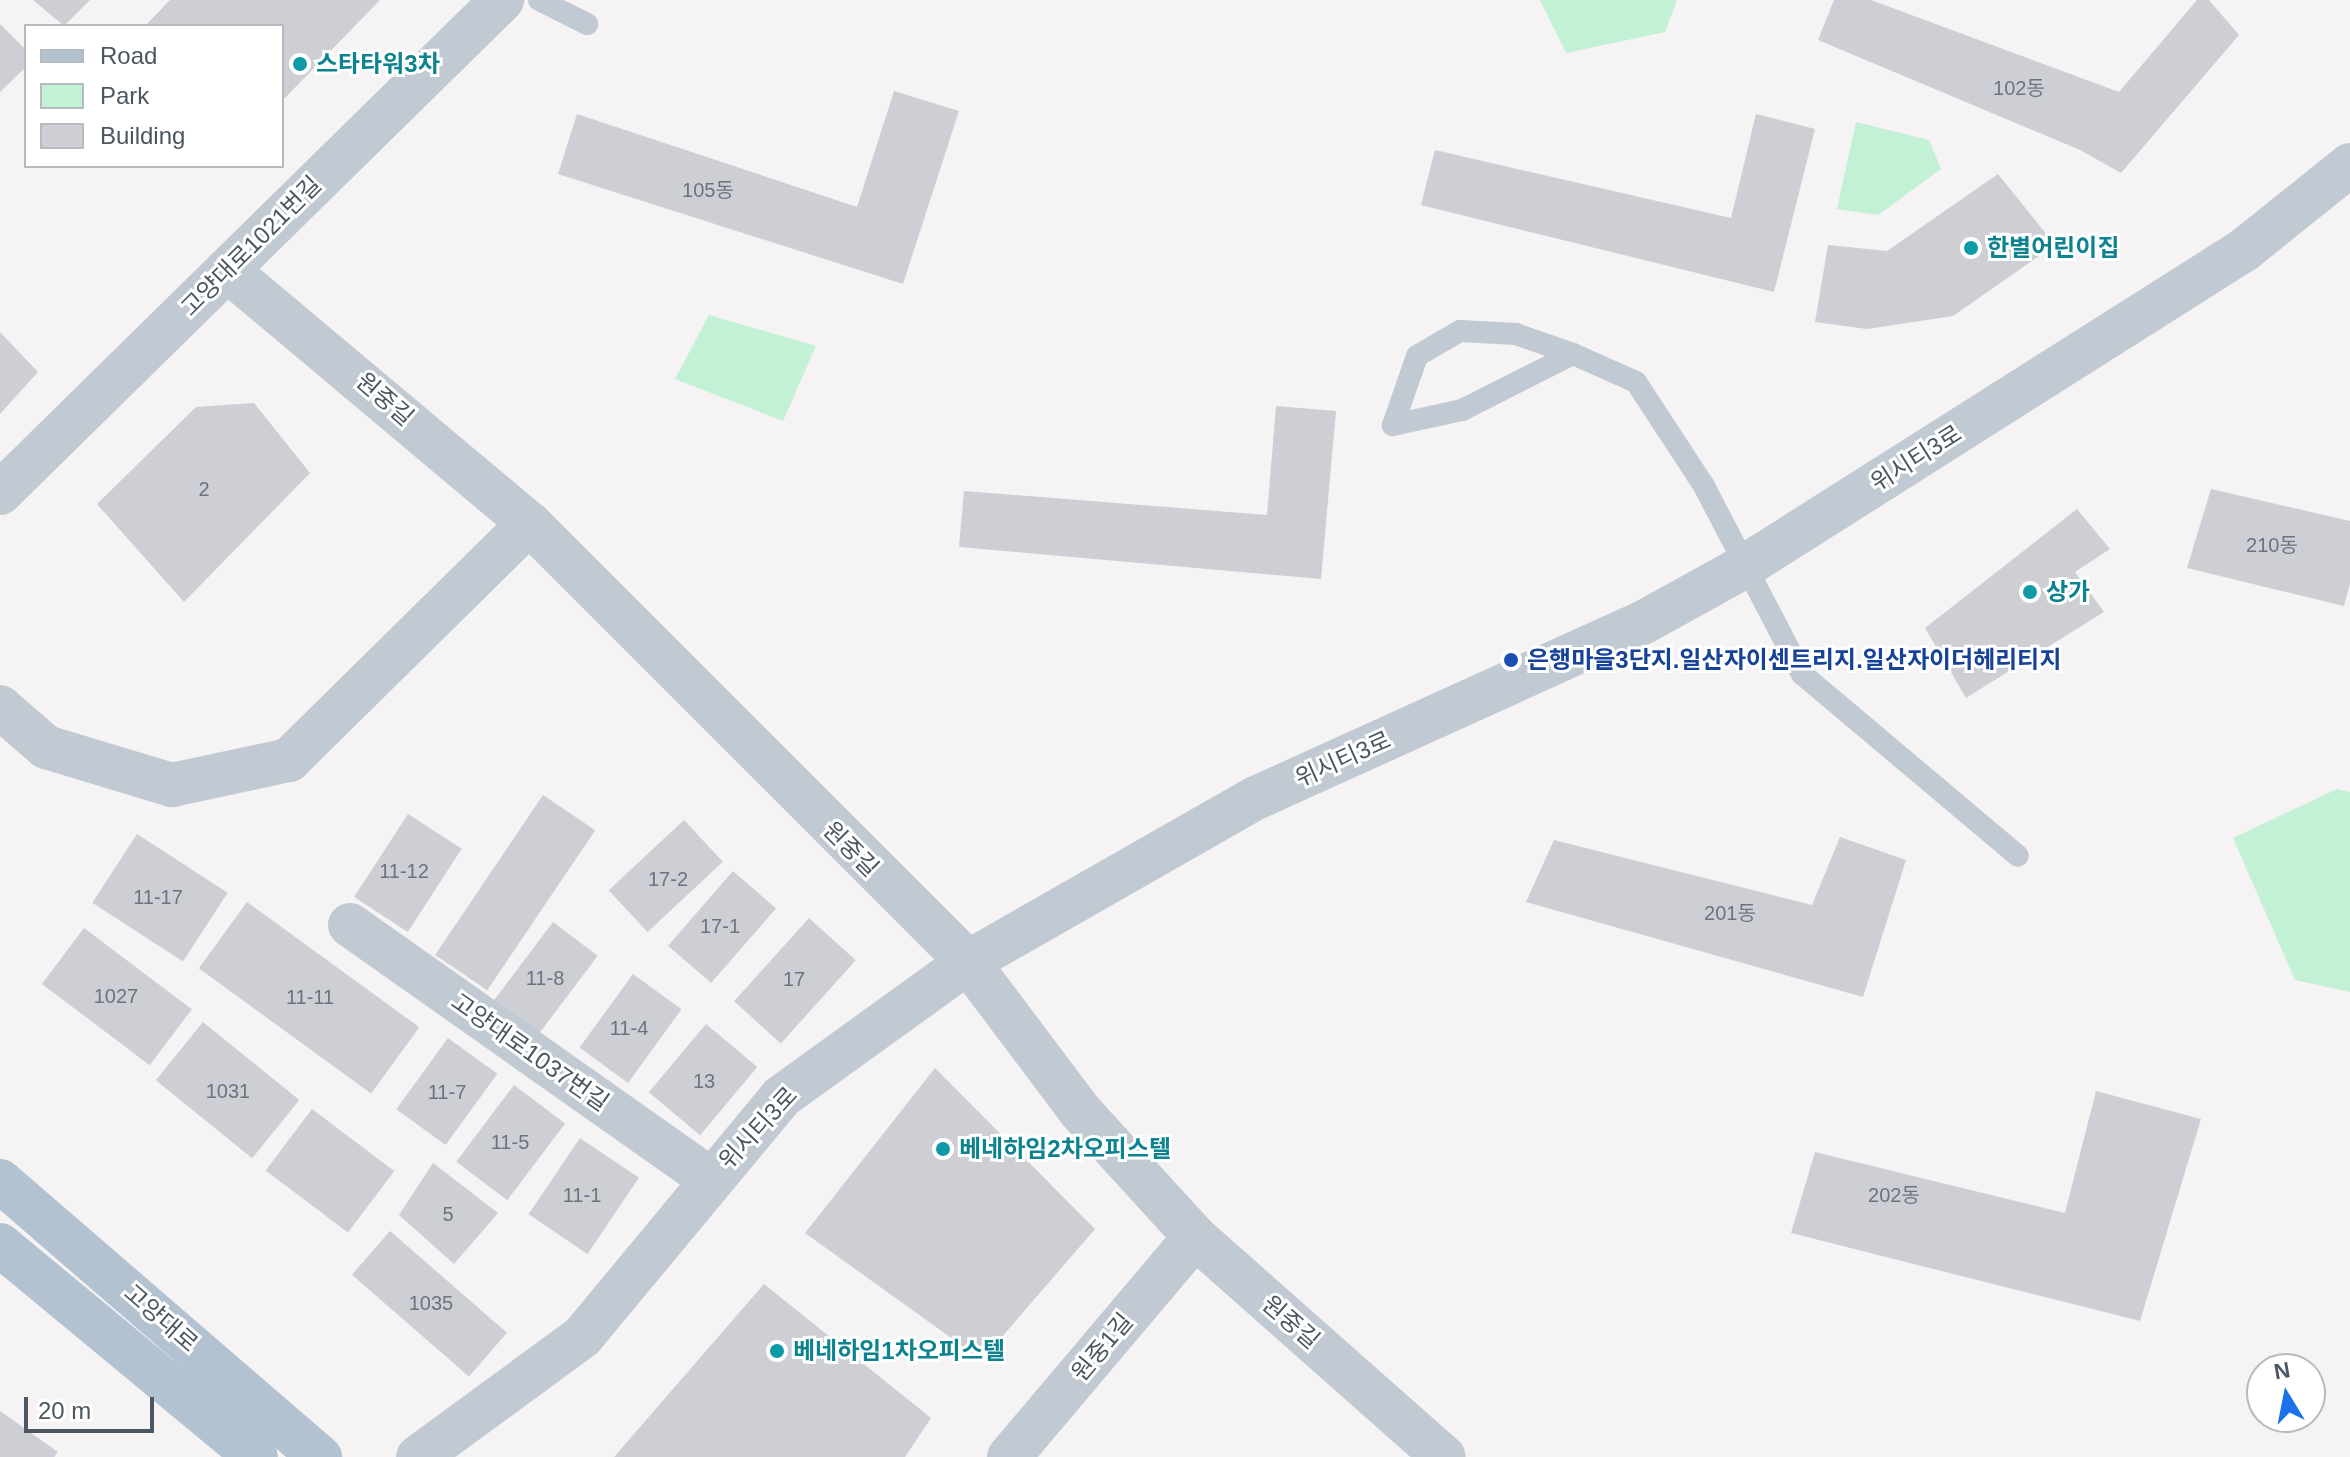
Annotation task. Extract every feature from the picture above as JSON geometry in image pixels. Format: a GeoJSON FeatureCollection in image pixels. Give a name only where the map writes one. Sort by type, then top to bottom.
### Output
{"type":"FeatureCollection","features":[{"type":"Feature","properties":{"kind":"main road","name":"고양대로"},"geometry":{"type":"LineString","coordinates":[[0,1181],[320,1457]]}},
{"type":"Feature","properties":{"kind":"main road","name":"고양대로"},"geometry":{"type":"LineString","coordinates":[[0,1245],[256,1457]]}},
{"type":"Feature","properties":{"kind":"street","name":"고양대로1021번길"},"geometry":{"type":"LineString","coordinates":[[0,493],[502,0]]}},
{"type":"Feature","properties":{"kind":"street","name":"위시티3로"},"geometry":{"type":"LineString","coordinates":[[418,1457],[582,1337],[781,1097],[968,962],[1256,798],[1646,621],[1742,568],[2244,250],[2350,165]]}},
{"type":"Feature","properties":{"kind":"street","name":"원중길"},"geometry":{"type":"LineString","coordinates":[[227,270],[529,523],[968,962],[1081,1112],[1195,1237],[1444,1457]]}},
{"type":"Feature","properties":{"kind":"street"},"geometry":{"type":"LineString","coordinates":[[0,707],[46,747],[172,785],[289,760],[529,523]]}},
{"type":"Feature","properties":{"kind":"street","name":"고양대로1037번길"},"geometry":{"type":"LineString","coordinates":[[350,925],[711,1180]]}},
{"type":"Feature","properties":{"kind":"street","name":"원중1길"},"geometry":{"type":"LineString","coordinates":[[1009,1457],[1195,1237]]}},
{"type":"Feature","properties":{"kind":"lane"},"geometry":{"type":"LineString","coordinates":[[539,0],[587,24]]}},
{"type":"Feature","properties":{"kind":"lane"},"geometry":{"type":"LineString","coordinates":[[1573,354],[1462,410],[1393,425],[1417,356],[1460,331],[1516,334],[1573,354],[1636,382],[1704,486],[1742,568],[1802,674],[2018,856]]}},
{"type":"Feature","properties":{"kind":"green space"},"geometry":{"type":"Polygon","coordinates":[[[1540,0],[1677,0],[1665,32],[1566,53],[1540,0]]]}},
{"type":"Feature","properties":{"kind":"green space"},"geometry":{"type":"Polygon","coordinates":[[[1856,122],[1929,140],[1941,169],[1878,215],[1837,209],[1856,122]]]}},
{"type":"Feature","properties":{"kind":"green space"},"geometry":{"type":"Polygon","coordinates":[[[709,315],[816,346],[783,421],[675,379],[709,315]]]}},
{"type":"Feature","properties":{"kind":"green space"},"geometry":{"type":"Polygon","coordinates":[[[2337,789],[2350,792],[2350,992],[2295,980],[2233,838],[2337,789]]]}},
{"type":"Feature","properties":{"kind":"building"},"geometry":{"type":"Polygon","coordinates":[[[33,0],[90,0],[66,24],[62,24],[33,0]]]}},
{"type":"Feature","properties":{"kind":"building","name":"스타타워3차"},"geometry":{"type":"Polygon","coordinates":[[[170,0],[380,0],[284,99],[284,24],[147,24],[170,0]]]}},
{"type":"Feature","properties":{"kind":"building"},"geometry":{"type":"Polygon","coordinates":[[[1834,0],[1871,0],[2119,92],[2197,0],[2209,0],[2239,35],[2121,173],[2080,150],[1818,40],[1834,0]]]}},
{"type":"Feature","properties":{"kind":"building"},"geometry":{"type":"Polygon","coordinates":[[[0,24],[24,48],[24,69],[0,92],[0,24]]]}},
{"type":"Feature","properties":{"kind":"building"},"geometry":{"type":"Polygon","coordinates":[[[894,91],[959,111],[903,284],[558,174],[577,114],[857,207],[894,91]]]}},
{"type":"Feature","properties":{"kind":"building"},"geometry":{"type":"Polygon","coordinates":[[[1756,114],[1815,129],[1774,292],[1421,205],[1435,150],[1731,218],[1756,114]]]}},
{"type":"Feature","properties":{"kind":"building","name":"한별어린이집"},"geometry":{"type":"Polygon","coordinates":[[[1998,174],[2055,245],[1953,316],[1867,329],[1815,322],[1828,245],[1887,251],[1998,174]]]}},
{"type":"Feature","properties":{"kind":"building"},"geometry":{"type":"Polygon","coordinates":[[[0,332],[38,372],[0,414],[0,332]]]}},
{"type":"Feature","properties":{"kind":"building"},"geometry":{"type":"Polygon","coordinates":[[[254,403],[310,473],[184,602],[97,504],[196,407],[254,403]]]}},
{"type":"Feature","properties":{"kind":"building"},"geometry":{"type":"Polygon","coordinates":[[[1276,406],[1336,411],[1321,579],[959,547],[964,491],[1267,515],[1276,406]]]}},
{"type":"Feature","properties":{"kind":"building"},"geometry":{"type":"Polygon","coordinates":[[[2211,489],[2350,521],[2350,583],[2344,606],[2187,568],[2211,489]]]}},
{"type":"Feature","properties":{"kind":"building","name":"상가"},"geometry":{"type":"Polygon","coordinates":[[[2077,509],[2110,549],[2075,572],[2104,612],[1966,698],[1925,628],[2077,509]]]}},
{"type":"Feature","properties":{"kind":"building"},"geometry":{"type":"Polygon","coordinates":[[[543,795],[595,830],[487,990],[435,955],[543,795]]]}},
{"type":"Feature","properties":{"kind":"building"},"geometry":{"type":"Polygon","coordinates":[[[408,814],[462,849],[408,932],[354,897],[408,814]]]}},
{"type":"Feature","properties":{"kind":"building"},"geometry":{"type":"Polygon","coordinates":[[[684,820],[723,862],[648,932],[609,890],[684,820]]]}},
{"type":"Feature","properties":{"kind":"building"},"geometry":{"type":"Polygon","coordinates":[[[137,834],[228,893],[183,962],[92,903],[137,834]]]}},
{"type":"Feature","properties":{"kind":"building"},"geometry":{"type":"Polygon","coordinates":[[[1840,837],[1906,860],[1863,997],[1526,902],[1554,840],[1812,905],[1840,837]]]}},
{"type":"Feature","properties":{"kind":"building"},"geometry":{"type":"Polygon","coordinates":[[[733,871],[776,908],[711,983],[668,946],[733,871]]]}},
{"type":"Feature","properties":{"kind":"building"},"geometry":{"type":"Polygon","coordinates":[[[247,902],[419,1027],[371,1094],[199,968],[247,902]]]}},
{"type":"Feature","properties":{"kind":"building"},"geometry":{"type":"Polygon","coordinates":[[[809,918],[856,960],[781,1043],[734,1001],[809,918]]]}},
{"type":"Feature","properties":{"kind":"building"},"geometry":{"type":"Polygon","coordinates":[[[553,922],[598,956],[539,1034],[494,1000],[553,922]]]}},
{"type":"Feature","properties":{"kind":"building"},"geometry":{"type":"Polygon","coordinates":[[[84,928],[192,1009],[150,1065],[42,984],[84,928]]]}},
{"type":"Feature","properties":{"kind":"building"},"geometry":{"type":"Polygon","coordinates":[[[633,974],[682,1009],[628,1083],[580,1048],[633,974]]]}},
{"type":"Feature","properties":{"kind":"building"},"geometry":{"type":"Polygon","coordinates":[[[203,1022],[299,1100],[252,1158],[156,1080],[203,1022]]]}},
{"type":"Feature","properties":{"kind":"building"},"geometry":{"type":"Polygon","coordinates":[[[706,1024],[757,1067],[700,1135],[649,1092],[706,1024]]]}},
{"type":"Feature","properties":{"kind":"building"},"geometry":{"type":"Polygon","coordinates":[[[448,1038],[497,1074],[446,1145],[396,1109],[448,1038]]]}},
{"type":"Feature","properties":{"kind":"building","name":"베네하임2차오피스텔"},"geometry":{"type":"Polygon","coordinates":[[[935,1068],[1095,1229],[982,1360],[805,1233],[935,1068]]]}},
{"type":"Feature","properties":{"kind":"building"},"geometry":{"type":"Polygon","coordinates":[[[514,1085],[565,1124],[507,1200],[456,1162],[514,1085]]]}},
{"type":"Feature","properties":{"kind":"building"},"geometry":{"type":"Polygon","coordinates":[[[2096,1091],[2201,1119],[2140,1321],[1791,1233],[1815,1152],[2065,1213],[2096,1091]]]}},
{"type":"Feature","properties":{"kind":"building"},"geometry":{"type":"Polygon","coordinates":[[[312,1109],[394,1171],[348,1232],[266,1170],[312,1109]]]}},
{"type":"Feature","properties":{"kind":"building"},"geometry":{"type":"Polygon","coordinates":[[[580,1138],[639,1178],[587,1254],[529,1214],[580,1138]]]}},
{"type":"Feature","properties":{"kind":"building"},"geometry":{"type":"Polygon","coordinates":[[[433,1163],[498,1213],[454,1264],[399,1215],[433,1163]]]}},
{"type":"Feature","properties":{"kind":"building"},"geometry":{"type":"Polygon","coordinates":[[[390,1231],[507,1333],[469,1376],[352,1275],[390,1231]]]}},
{"type":"Feature","properties":{"kind":"building","name":"베네하임1차오피스텔"},"geometry":{"type":"Polygon","coordinates":[[[764,1284],[931,1418],[905,1457],[614,1457],[764,1284]]]}},
{"type":"Feature","properties":{"kind":"building"},"geometry":{"type":"Polygon","coordinates":[[[0,1411],[58,1452],[54,1457],[0,1457],[0,1411]]]}},
{"type":"Feature","properties":{"kind":"place","name":"스타타워3차"},"geometry":{"type":"Point","coordinates":[300,64]}},
{"type":"Feature","properties":{"kind":"place","name":"한별어린이집"},"geometry":{"type":"Point","coordinates":[1971,248]}},
{"type":"Feature","properties":{"kind":"place","name":"상가"},"geometry":{"type":"Point","coordinates":[2030,592]}},
{"type":"Feature","properties":{"kind":"place","name":"은행마을3단지.일산자이센트리지.일산자이더헤리티지"},"geometry":{"type":"Point","coordinates":[1511,660]}},
{"type":"Feature","properties":{"kind":"place","name":"베네하임2차오피스텔"},"geometry":{"type":"Point","coordinates":[943,1149]}},
{"type":"Feature","properties":{"kind":"place","name":"베네하임1차오피스텔"},"geometry":{"type":"Point","coordinates":[777,1351]}}]}
